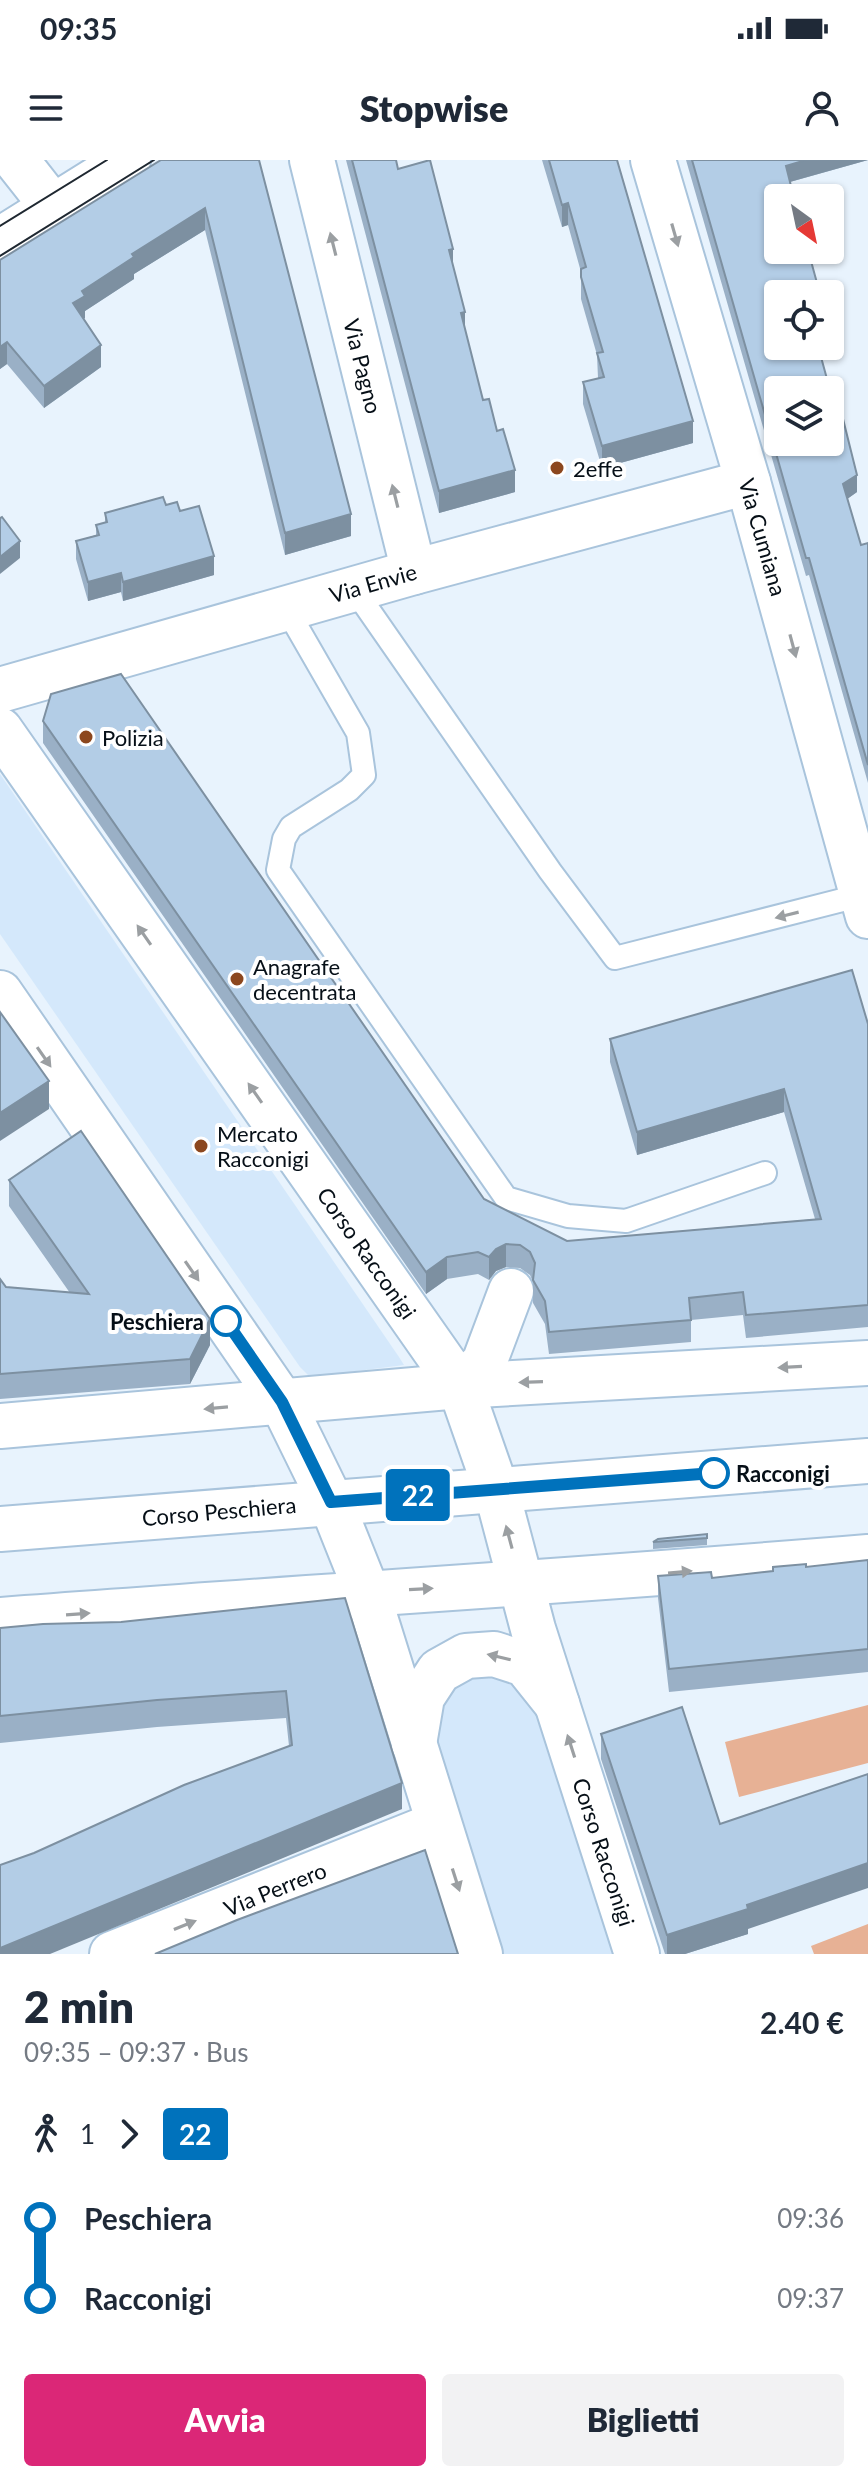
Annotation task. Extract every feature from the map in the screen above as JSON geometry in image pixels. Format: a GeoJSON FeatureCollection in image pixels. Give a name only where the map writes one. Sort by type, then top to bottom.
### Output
{"type":"FeatureCollection","features":[{"type":"Feature","properties":{"kind":"street"},"geometry":{"type":"LineString","coordinates":[[16,160],[53,207]]}},
{"type":"Feature","properties":{"kind":"street"},"geometry":{"type":"LineString","coordinates":[[0,240],[128,160]]}},
{"type":"Feature","properties":{"kind":"street","name":"Via Pagno"},"geometry":{"type":"LineString","coordinates":[[312,160],[414,572]]}},
{"type":"Feature","properties":{"kind":"street","name":"Via Cumiana"},"geometry":{"type":"LineString","coordinates":[[653,160],[748,482],[865,906]]}},
{"type":"Feature","properties":{"kind":"street","name":"Via Envie"},"geometry":{"type":"LineString","coordinates":[[0,690],[414,572],[748,482]]}},
{"type":"Feature","properties":{"kind":"street","name":"Corso Racconigi"},"geometry":{"type":"LineString","coordinates":[[0,730],[460,1386],[496,1489],[557,1704],[637,1954]]}},
{"type":"Feature","properties":{"kind":"street","name":"Corso Racconigi"},"geometry":{"type":"LineString","coordinates":[[0,993],[282,1402],[331,1502],[367,1592],[480,1954]]}},
{"type":"Feature","properties":{"kind":"street"},"geometry":{"type":"LineString","coordinates":[[460,1386],[484,1363],[511,1291]]}},
{"type":"Feature","properties":{"kind":"street"},"geometry":{"type":"LineString","coordinates":[[0,1426],[460,1386],[868,1363]]}},
{"type":"Feature","properties":{"kind":"street","name":"Corso Peschiera"},"geometry":{"type":"LineString","coordinates":[[0,1529],[868,1461]]}},
{"type":"Feature","properties":{"kind":"street"},"geometry":{"type":"LineString","coordinates":[[0,1620],[868,1557]]}},
{"type":"Feature","properties":{"kind":"street","name":"Corso Racconigi"},"geometry":{"type":"LineString","coordinates":[[414,1744],[422,1697],[439,1671],[466,1656],[494,1654],[525,1664],[557,1704]]}},
{"type":"Feature","properties":{"kind":"street","name":"Via Perrero"},"geometry":{"type":"LineString","coordinates":[[112,1954],[438,1824]]}},
{"type":"Feature","properties":{"kind":"lane"},"geometry":{"type":"LineString","coordinates":[[354,589],[550,871],[615,958],[865,906]]}},
{"type":"Feature","properties":{"kind":"lane"},"geometry":{"type":"LineString","coordinates":[[286,608],[358,733],[364,775],[349,790],[291,827],[284,839],[278,870],[506,1198],[568,1216],[626,1221],[765,1173]]}},
{"type":"Feature","properties":{"kind":"shaded area","name":"Mercato Racconigi"},"geometry":{"type":"Polygon","coordinates":[[[0,774],[404,1365],[310,1377],[300,1367],[0,934],[0,774]]]}},
{"type":"Feature","properties":{"kind":"shaded area"},"geometry":{"type":"Polygon","coordinates":[[[471,1667],[534,1691],[620,1954],[500,1954],[434,1748],[431,1699],[471,1667]]]}},
{"type":"Feature","properties":{"kind":"shaded area"},"geometry":{"type":"Polygon","coordinates":[[[868,1705],[868,1763],[739,1797],[725,1742],[868,1705]]]}},
{"type":"Feature","properties":{"kind":"shaded area"},"geometry":{"type":"Polygon","coordinates":[[[868,1924],[868,1954],[814,1954],[811,1946],[868,1924]]]}},
{"type":"Feature","properties":{"kind":"building"},"geometry":{"type":"Polygon","coordinates":[[[161,160],[259,160],[351,514],[285,533],[205,208],[132,254],[134,257],[82,291],[85,296],[73,303],[101,345],[44,386],[7,342],[0,347],[0,260],[161,160]]]}},
{"type":"Feature","properties":{"kind":"building"},"geometry":{"type":"Polygon","coordinates":[[[352,160],[396,160],[398,169],[430,160],[453,249],[449,250],[465,312],[461,313],[483,400],[489,399],[497,431],[503,429],[515,470],[439,491],[352,160]]]}},
{"type":"Feature","properties":{"kind":"building"},"geometry":{"type":"Polygon","coordinates":[[[549,160],[617,160],[693,421],[602,446],[583,382],[604,377],[597,353],[603,352],[581,277],[581,269],[586,267],[568,203],[562,205],[549,160]]]}},
{"type":"Feature","properties":{"kind":"building"},"geometry":{"type":"Polygon","coordinates":[[[692,160],[806,160],[786,166],[790,184],[764,184],[764,264],[812,264],[816,280],[764,280],[764,360],[822,360],[826,376],[764,376],[764,411],[692,160]]]}},
{"type":"Feature","properties":{"kind":"building"},"geometry":{"type":"Polygon","coordinates":[[[844,423],[857,475],[843,484],[861,545],[868,543],[868,765],[809,558],[806,558],[777,456],[844,456],[844,423]]]}},
{"type":"Feature","properties":{"kind":"building"},"geometry":{"type":"Polygon","coordinates":[[[163,497],[166,505],[177,502],[180,511],[199,506],[214,556],[123,582],[121,573],[88,582],[76,541],[99,535],[96,525],[107,522],[105,513],[163,497]]]}},
{"type":"Feature","properties":{"kind":"building"},"geometry":{"type":"Polygon","coordinates":[[[0,518],[20,541],[0,557],[0,518]]]}},
{"type":"Feature","properties":{"kind":"building"},"geometry":{"type":"Polygon","coordinates":[[[121,674],[484,1199],[567,1241],[821,1219],[784,1089],[637,1132],[610,1039],[852,970],[868,1024],[868,1305],[746,1315],[743,1292],[689,1298],[691,1320],[549,1332],[545,1301],[533,1280],[535,1263],[530,1252],[520,1245],[506,1244],[489,1257],[478,1252],[447,1257],[426,1272],[43,721],[51,694],[121,674]]]}},
{"type":"Feature","properties":{"kind":"building"},"geometry":{"type":"Polygon","coordinates":[[[0,1012],[49,1081],[0,1113],[0,1012]]]}},
{"type":"Feature","properties":{"kind":"building"},"geometry":{"type":"Polygon","coordinates":[[[81,1131],[210,1319],[190,1359],[0,1374],[0,1279],[6,1287],[89,1294],[9,1180],[81,1131]]]}},
{"type":"Feature","properties":{"kind":"building"},"geometry":{"type":"Polygon","coordinates":[[[707,1534],[707,1538],[653,1542],[658,1539],[707,1534]]]}},
{"type":"Feature","properties":{"kind":"building"},"geometry":{"type":"Polygon","coordinates":[[[868,1560],[868,1649],[669,1669],[658,1576],[711,1572],[712,1578],[773,1571],[773,1567],[806,1564],[806,1567],[868,1560]]]}},
{"type":"Feature","properties":{"kind":"building"},"geometry":{"type":"Polygon","coordinates":[[[345,1598],[402,1783],[0,1948],[0,1865],[34,1853],[184,1785],[292,1745],[286,1691],[0,1716],[0,1628],[121,1622],[345,1598]]]}},
{"type":"Feature","properties":{"kind":"building"},"geometry":{"type":"Polygon","coordinates":[[[682,1707],[720,1824],[868,1774],[868,1863],[747,1905],[748,1909],[667,1935],[601,1734],[682,1707]]]}},
{"type":"Feature","properties":{"kind":"building"},"geometry":{"type":"Polygon","coordinates":[[[425,1850],[458,1954],[155,1954],[237,1920],[425,1850]]]}},
{"type":"Feature","properties":{"kind":"tram line"},"geometry":{"type":"LineString","coordinates":[[0,226],[107,160]]}},
{"type":"Feature","properties":{"kind":"tram line"},"geometry":{"type":"LineString","coordinates":[[0,256],[154,160]]}},
{"type":"Feature","properties":{"kind":"bus line","name":"22"},"geometry":{"type":"LineString","coordinates":[[226,1321],[282,1402],[331,1502],[714,1473]]}},
{"type":"Feature","properties":{"kind":"place","name":"2effe"},"geometry":{"type":"Point","coordinates":[557,468]}},
{"type":"Feature","properties":{"kind":"place","name":"Polizia"},"geometry":{"type":"Point","coordinates":[86,737]}},
{"type":"Feature","properties":{"kind":"place","name":"Anagrafe decentrata"},"geometry":{"type":"Point","coordinates":[237,979]}},
{"type":"Feature","properties":{"kind":"place","name":"Mercato Racconigi"},"geometry":{"type":"Point","coordinates":[201,1146]}},
{"type":"Feature","properties":{"kind":"place","name":"Peschiera"},"geometry":{"type":"Point","coordinates":[226,1321]}},
{"type":"Feature","properties":{"kind":"place","name":"Racconigi"},"geometry":{"type":"Point","coordinates":[714,1473]}}]}
